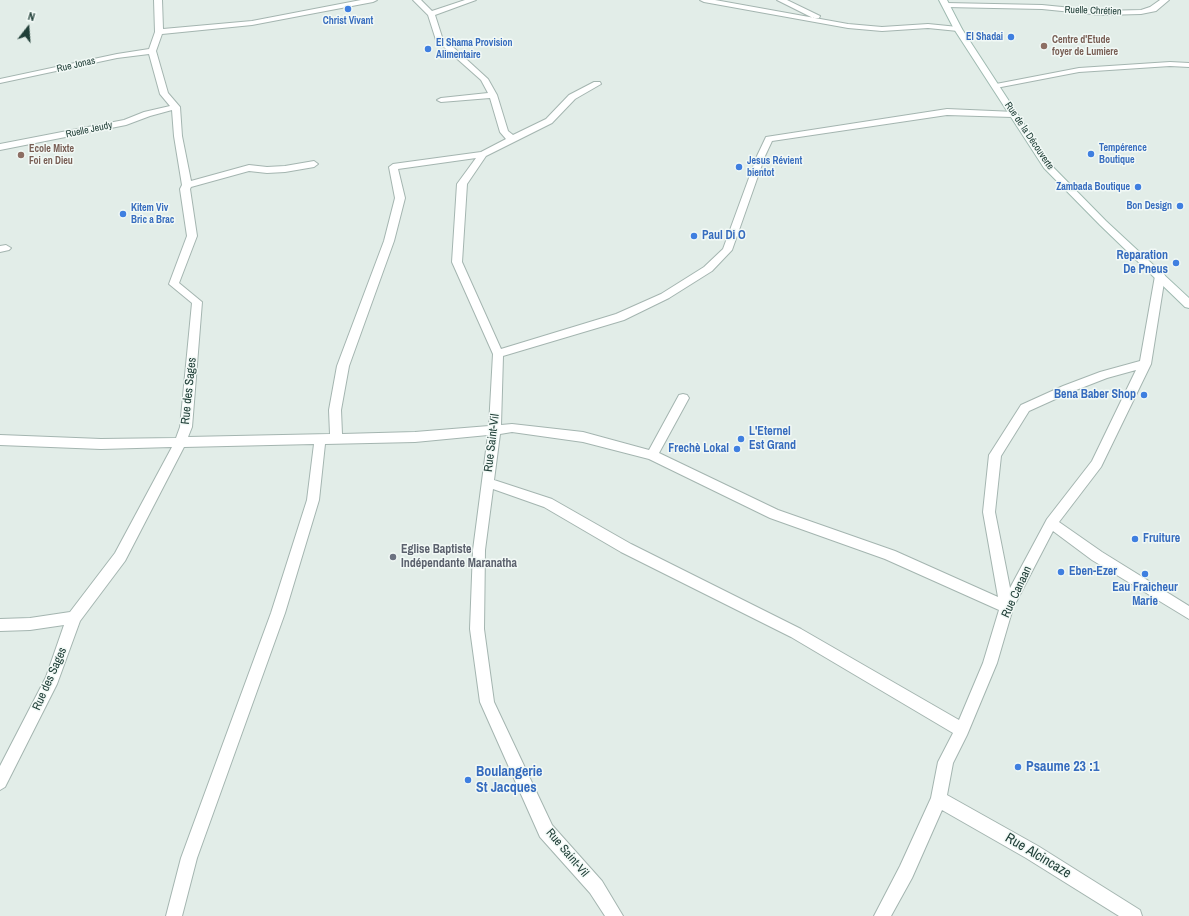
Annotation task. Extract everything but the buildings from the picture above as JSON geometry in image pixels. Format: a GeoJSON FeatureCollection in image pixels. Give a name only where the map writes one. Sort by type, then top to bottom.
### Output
{"type":"FeatureCollection","features":[{"type":"Feature","properties":{"kind":"street"},"geometry":{"type":"LineString","coordinates":[[158,0],[159,32],[152,51],[164,94],[176,107]]}},
{"type":"Feature","properties":{"kind":"street"},"geometry":{"type":"LineString","coordinates":[[159,32],[252,23],[373,0]]}},
{"type":"Feature","properties":{"kind":"street"},"geometry":{"type":"LineString","coordinates":[[417,0],[431,14],[439,38],[484,79],[494,95],[498,115],[504,132],[512,139]]}},
{"type":"Feature","properties":{"kind":"street"},"geometry":{"type":"LineString","coordinates":[[431,14],[472,0]]}},
{"type":"Feature","properties":{"kind":"street"},"geometry":{"type":"LineString","coordinates":[[704,0],[848,26],[882,29],[928,26],[958,29]]}},
{"type":"Feature","properties":{"kind":"street"},"geometry":{"type":"LineString","coordinates":[[781,0],[816,16],[815,20]]}},
{"type":"Feature","properties":{"kind":"street","name":"Ruelle Chrétien"},"geometry":{"type":"LineString","coordinates":[[944,3],[1042,4],[1102,13],[1141,12],[1153,9],[1165,0]]}},
{"type":"Feature","properties":{"kind":"street","name":"Rue de la Découverte"},"geometry":{"type":"LineString","coordinates":[[944,3],[958,29],[1046,166],[1103,223],[1189,304]]}},
{"type":"Feature","properties":{"kind":"street","name":"Rue Jonas"},"geometry":{"type":"LineString","coordinates":[[0,81],[117,56],[152,51]]}},
{"type":"Feature","properties":{"kind":"street"},"geometry":{"type":"LineString","coordinates":[[996,86],[1079,70],[1170,64],[1189,65]]}},
{"type":"Feature","properties":{"kind":"street","name":"Rue Saint-Vil"},"geometry":{"type":"LineString","coordinates":[[597,84],[572,97],[549,121],[483,154],[462,184],[457,262],[498,354],[495,428],[478,550],[477,629],[486,702],[546,831],[596,887],[615,916]]}},
{"type":"Feature","properties":{"kind":"street"},"geometry":{"type":"LineString","coordinates":[[441,100],[494,95]]}},
{"type":"Feature","properties":{"kind":"street","name":"Ruelle Jeudy"},"geometry":{"type":"LineString","coordinates":[[0,147],[126,122],[147,114],[176,107]]}},
{"type":"Feature","properties":{"kind":"street","name":"Rue des Sages"},"geometry":{"type":"LineString","coordinates":[[0,782],[52,679],[74,618],[120,557],[181,441],[186,427],[198,302],[174,284],[192,236],[185,189],[187,185],[178,136],[176,107]]}},
{"type":"Feature","properties":{"kind":"street"},"geometry":{"type":"LineString","coordinates":[[498,354],[620,317],[665,296],[708,269],[727,250],[736,231],[761,156],[769,139],[947,112],[1012,114]]}},
{"type":"Feature","properties":{"kind":"street"},"geometry":{"type":"LineString","coordinates":[[336,438],[335,410],[343,366],[390,241],[400,198],[393,166],[483,154]]}},
{"type":"Feature","properties":{"kind":"street"},"geometry":{"type":"LineString","coordinates":[[187,185],[249,168],[267,170],[285,169],[314,164]]}},
{"type":"Feature","properties":{"kind":"street","name":"Rue Canaan"},"geometry":{"type":"LineString","coordinates":[[882,916],[906,872],[939,799],[946,762],[962,730],[990,664],[1007,607],[1051,523],[1097,464],[1145,364],[1160,276]]}},
{"type":"Feature","properties":{"kind":"street"},"geometry":{"type":"LineString","coordinates":[[1007,607],[989,512],[994,455],[1025,408],[1067,389],[1104,375],[1145,364]]}},
{"type":"Feature","properties":{"kind":"street"},"geometry":{"type":"LineString","coordinates":[[652,455],[683,398]]}},
{"type":"Feature","properties":{"kind":"street"},"geometry":{"type":"LineString","coordinates":[[0,440],[101,444],[181,441],[415,437],[495,428],[512,428],[583,436],[652,455],[774,514],[890,555],[1007,607]]}},
{"type":"Feature","properties":{"kind":"street"},"geometry":{"type":"LineString","coordinates":[[174,916],[189,858],[278,613],[313,500],[320,439]]}},
{"type":"Feature","properties":{"kind":"street"},"geometry":{"type":"LineString","coordinates":[[487,482],[548,503],[626,548],[796,633],[962,730]]}},
{"type":"Feature","properties":{"kind":"street"},"geometry":{"type":"LineString","coordinates":[[1051,523],[1097,556],[1189,613]]}},
{"type":"Feature","properties":{"kind":"street"},"geometry":{"type":"LineString","coordinates":[[0,625],[30,624],[74,618]]}},
{"type":"Feature","properties":{"kind":"street","name":"Rue Alcincaze"},"geometry":{"type":"LineString","coordinates":[[939,799],[1032,852],[1134,916]]}},
{"type":"Feature","properties":{"kind":"place","name":"Christ Vivant"},"geometry":{"type":"Point","coordinates":[348,9]}},
{"type":"Feature","properties":{"kind":"place","name":"El Shadai"},"geometry":{"type":"Point","coordinates":[1011,37]}},
{"type":"Feature","properties":{"kind":"place","name":"Centre d'Etude foyer de Lumiere"},"geometry":{"type":"Point","coordinates":[1044,46]}},
{"type":"Feature","properties":{"kind":"place","name":"El Shama Provision Alimentaire"},"geometry":{"type":"Point","coordinates":[428,49]}},
{"type":"Feature","properties":{"kind":"place","name":"Tempérence Boutique"},"geometry":{"type":"Point","coordinates":[1091,154]}},
{"type":"Feature","properties":{"kind":"place","name":"Ecole Mixte Foi en Dieu"},"geometry":{"type":"Point","coordinates":[21,155]}},
{"type":"Feature","properties":{"kind":"place","name":"Jesus Révient bientot"},"geometry":{"type":"Point","coordinates":[739,167]}},
{"type":"Feature","properties":{"kind":"place","name":"Zambada Boutique"},"geometry":{"type":"Point","coordinates":[1138,187]}},
{"type":"Feature","properties":{"kind":"place","name":"Bon Design"},"geometry":{"type":"Point","coordinates":[1180,206]}},
{"type":"Feature","properties":{"kind":"place","name":"Kitem Viv Bric a Brac"},"geometry":{"type":"Point","coordinates":[123,214]}},
{"type":"Feature","properties":{"kind":"place","name":"Paul Di O"},"geometry":{"type":"Point","coordinates":[694,236]}},
{"type":"Feature","properties":{"kind":"place","name":"Reparation De Pneus"},"geometry":{"type":"Point","coordinates":[1176,263]}},
{"type":"Feature","properties":{"kind":"place","name":"Bena Baber Shop"},"geometry":{"type":"Point","coordinates":[1144,395]}},
{"type":"Feature","properties":{"kind":"place","name":"L'Eternel Est Grand"},"geometry":{"type":"Point","coordinates":[741,439]}},
{"type":"Feature","properties":{"kind":"place","name":"Frechè Lokal"},"geometry":{"type":"Point","coordinates":[737,449]}},
{"type":"Feature","properties":{"kind":"place","name":"Fruiture"},"geometry":{"type":"Point","coordinates":[1135,539]}},
{"type":"Feature","properties":{"kind":"place","name":"Eglise Baptiste Indépendante Maranatha"},"geometry":{"type":"Point","coordinates":[393,557]}},
{"type":"Feature","properties":{"kind":"place","name":"Eben-Ezer"},"geometry":{"type":"Point","coordinates":[1061,572]}},
{"type":"Feature","properties":{"kind":"place","name":"Eau Fraicheur Marie"},"geometry":{"type":"Point","coordinates":[1145,574]}},
{"type":"Feature","properties":{"kind":"place","name":"Psaume 23 :1"},"geometry":{"type":"Point","coordinates":[1018,767]}},
{"type":"Feature","properties":{"kind":"place","name":"Boulangerie St Jacques"},"geometry":{"type":"Point","coordinates":[468,780]}}]}
